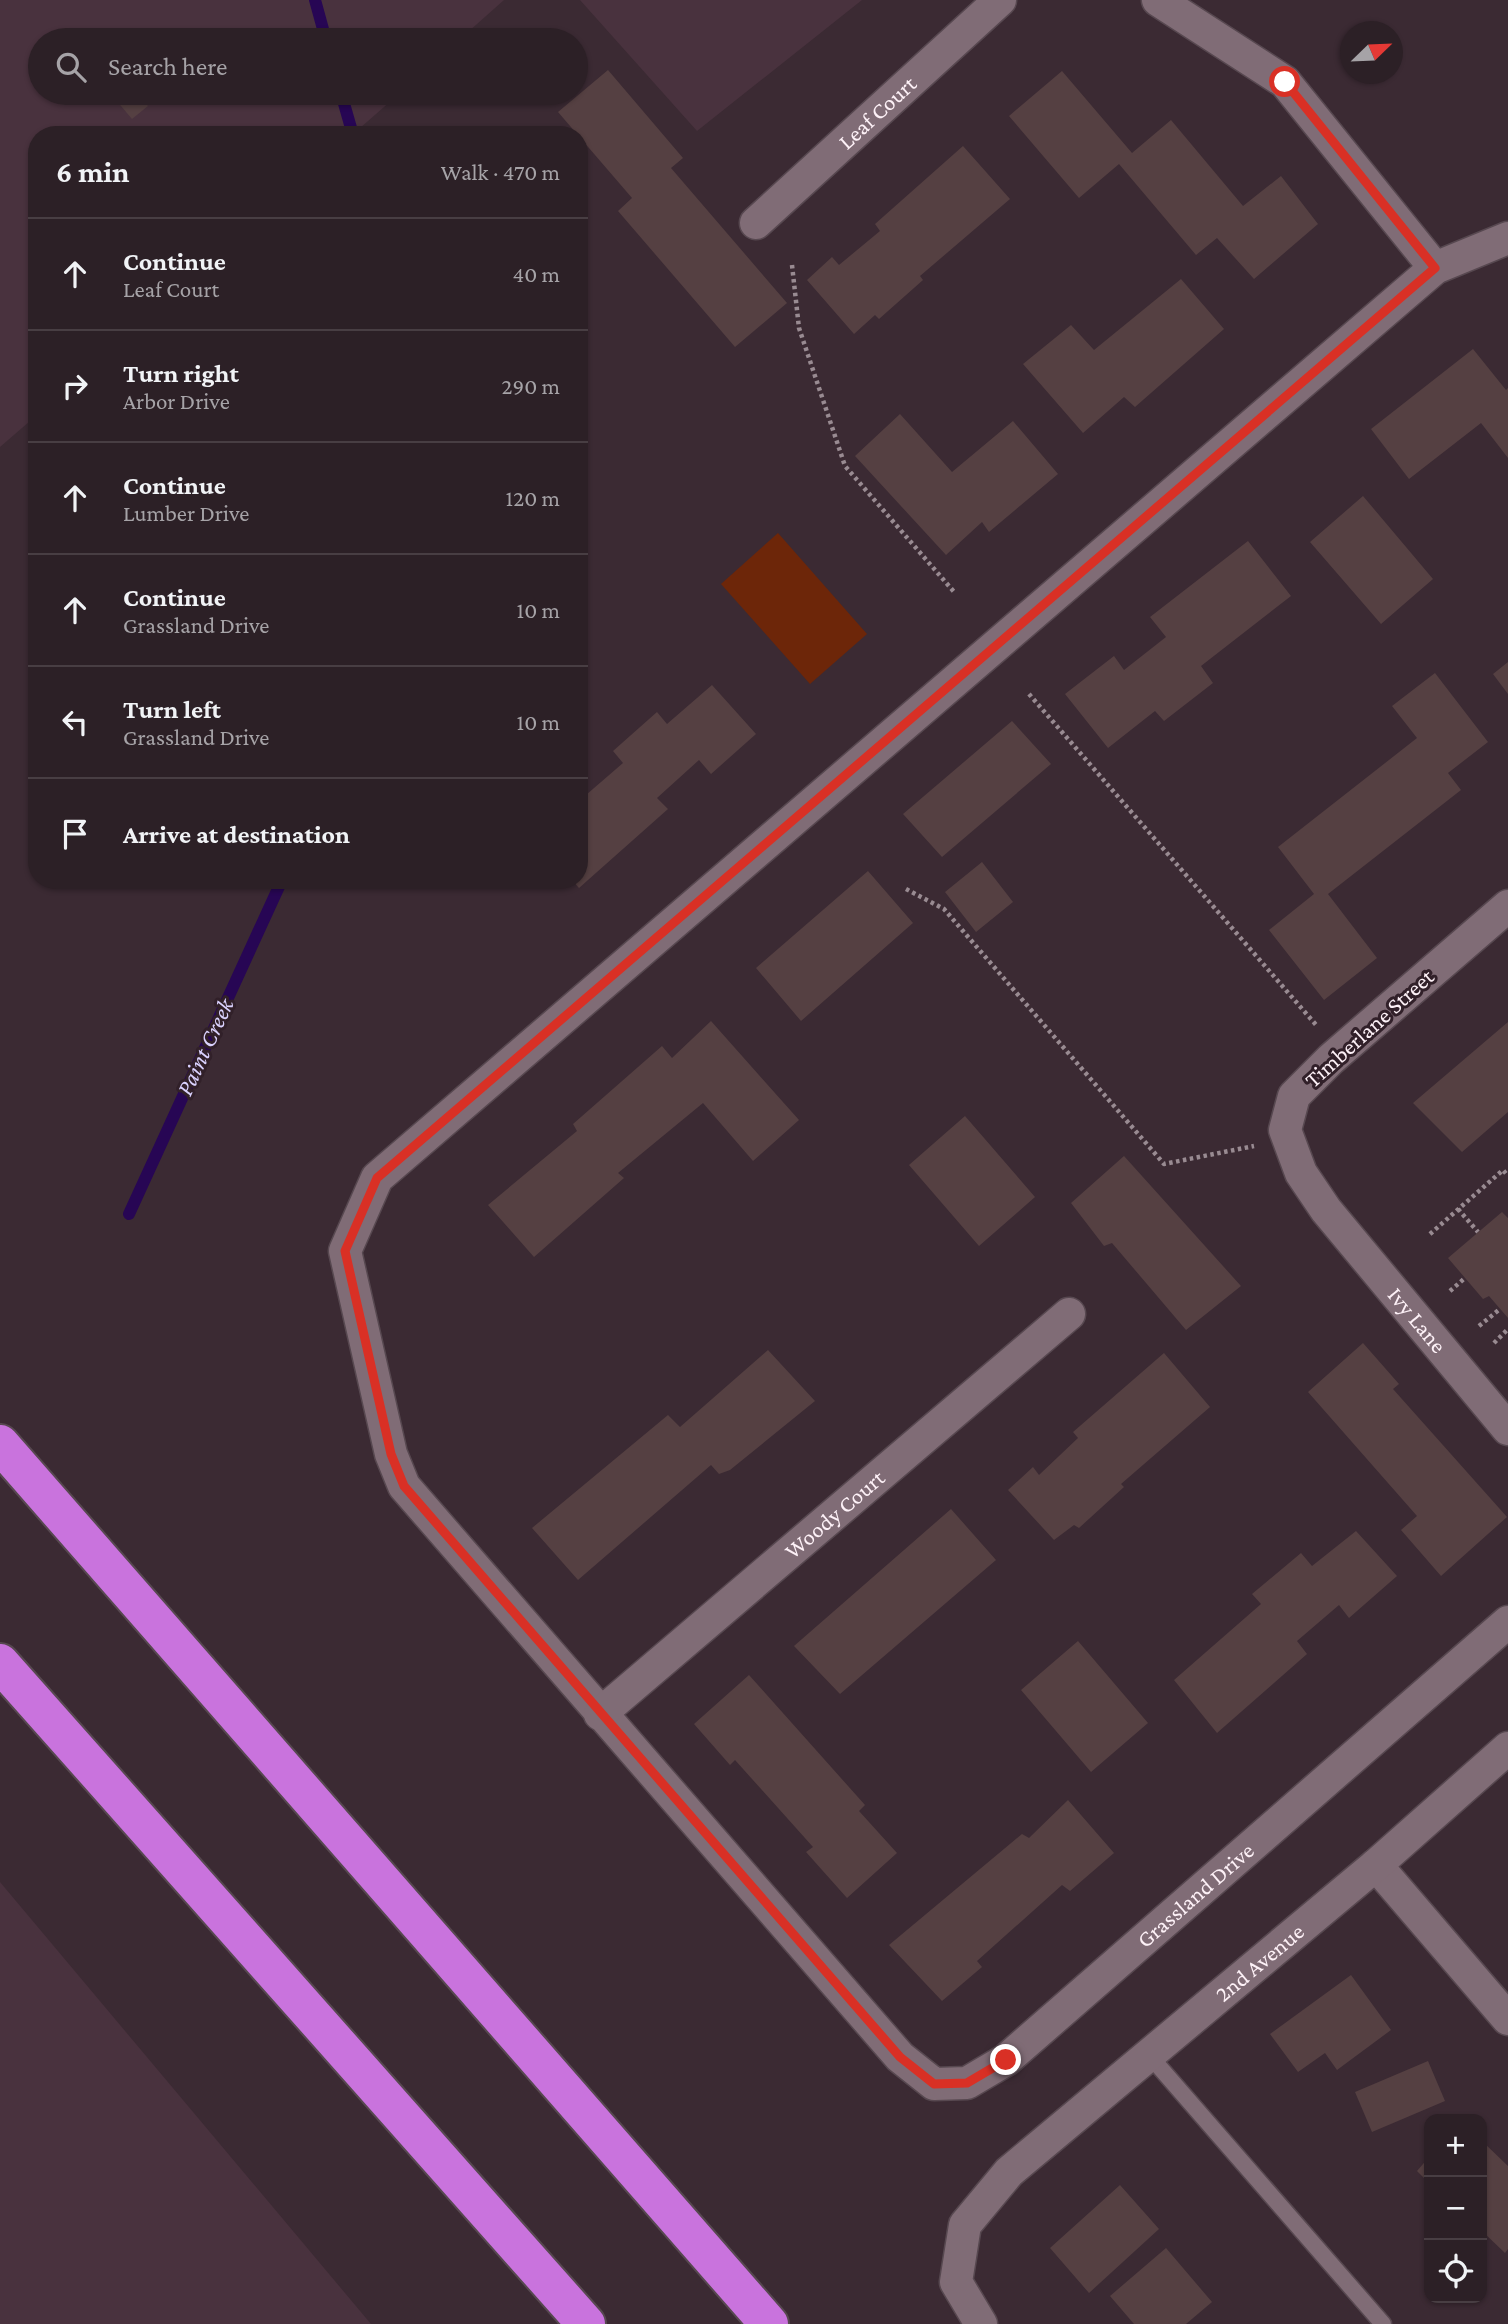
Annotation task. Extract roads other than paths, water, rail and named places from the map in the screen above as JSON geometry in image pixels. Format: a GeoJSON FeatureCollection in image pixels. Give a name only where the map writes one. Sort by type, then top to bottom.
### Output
{"type":"FeatureCollection","features":[{"type":"Feature","properties":{"kind":"highway"},"geometry":{"type":"LineString","coordinates":[[0,1444],[769,2324]]}},
{"type":"Feature","properties":{"kind":"highway"},"geometry":{"type":"LineString","coordinates":[[0,1664],[586,2324]]}},
{"type":"Feature","properties":{"kind":"street","name":"Leaf Court"},"geometry":{"type":"LineString","coordinates":[[756,223],[1000,0]]}},
{"type":"Feature","properties":{"kind":"street"},"geometry":{"type":"LineString","coordinates":[[1158,0],[1285,82],[1435,268]]}},
{"type":"Feature","properties":{"kind":"street","name":"Grassland Drive"},"geometry":{"type":"LineString","coordinates":[[1508,238],[1435,268],[377,1178],[345,1251],[391,1454],[404,1486],[872,2026],[900,2057],[934,2084],[967,2083],[1006,2060],[1508,1622]]}},
{"type":"Feature","properties":{"kind":"street","name":"Timberlane Street"},"geometry":{"type":"LineString","coordinates":[[1326,1210],[1301,1173],[1285,1130],[1294,1096],[1331,1059],[1508,906]]}},
{"type":"Feature","properties":{"kind":"street","name":"Ivy Lane"},"geometry":{"type":"LineString","coordinates":[[1326,1210],[1508,1429]]}},
{"type":"Feature","properties":{"kind":"street","name":"Woody Court"},"geometry":{"type":"LineString","coordinates":[[600,1714],[1069,1314]]}},
{"type":"Feature","properties":{"kind":"street","name":"2nd Avenue"},"geometry":{"type":"LineString","coordinates":[[981,2324],[956,2282],[965,2225],[1009,2172],[1376,1865],[1508,1748]]}},
{"type":"Feature","properties":{"kind":"street"},"geometry":{"type":"LineString","coordinates":[[1376,1865],[1508,2019]]}},
{"type":"Feature","properties":{"kind":"lane"},"geometry":{"type":"LineString","coordinates":[[1149,2055],[1383,2324]]}},
{"type":"Feature","properties":{"kind":"waterway","name":"Paint Creek"},"geometry":{"type":"LineString","coordinates":[[315,0],[323,28]]}},
{"type":"Feature","properties":{"kind":"waterway","name":"Paint Creek"},"geometry":{"type":"LineString","coordinates":[[344,105],[350,126]]}},
{"type":"Feature","properties":{"kind":"waterway","name":"Paint Creek"},"geometry":{"type":"LineString","coordinates":[[129,1214],[278,889]]}}]}
